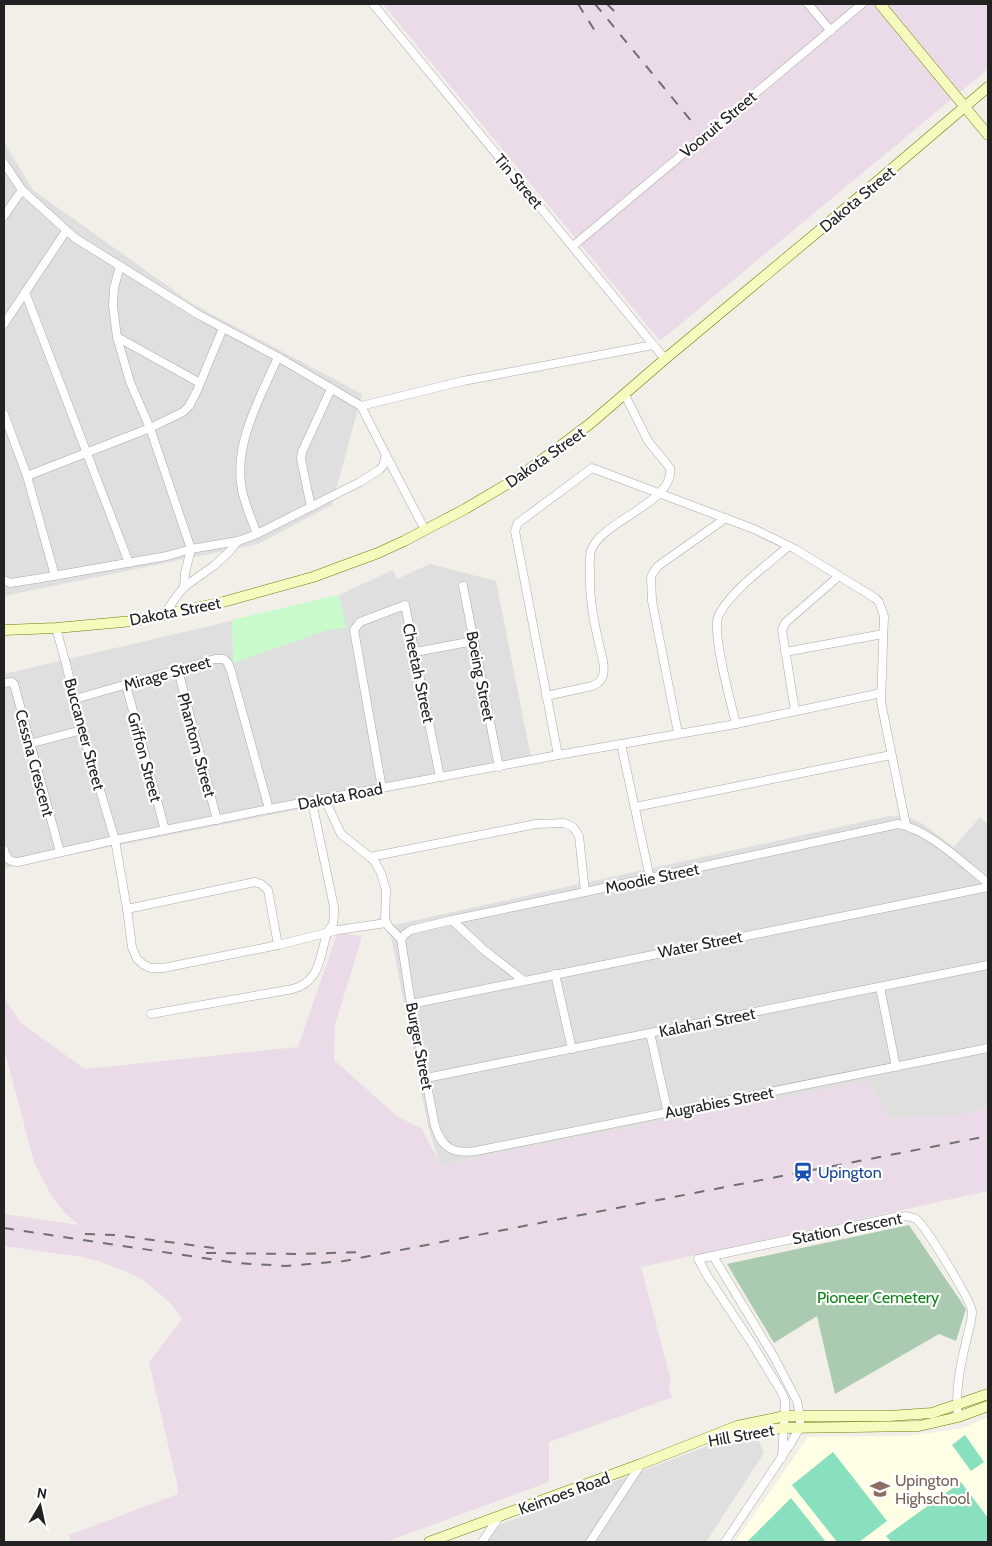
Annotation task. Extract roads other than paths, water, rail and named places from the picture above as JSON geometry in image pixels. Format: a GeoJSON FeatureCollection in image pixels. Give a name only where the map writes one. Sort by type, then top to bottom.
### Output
{"type":"FeatureCollection","features":[{"type":"Feature","properties":{"kind":"street","name":"Tin Street"},"geometry":{"type":"LineString","coordinates":[[373,4],[665,359]]}},
{"type":"Feature","properties":{"kind":"street"},"geometry":{"type":"LineString","coordinates":[[808,4],[831,31]]}},
{"type":"Feature","properties":{"kind":"street","name":"Vooruit Street"},"geometry":{"type":"LineString","coordinates":[[573,246],[862,4]]}},
{"type":"Feature","properties":{"kind":"street"},"geometry":{"type":"LineString","coordinates":[[880,4],[988,135]]}},
{"type":"Feature","properties":{"kind":"street","name":"Dakota Street"},"geometry":{"type":"LineString","coordinates":[[4,630],[56,628],[133,620],[164,616],[223,602],[313,577],[378,553],[486,497],[573,438],[988,87]]}},
{"type":"Feature","properties":{"kind":"street"},"geometry":{"type":"LineString","coordinates":[[4,163],[22,190],[66,231],[199,315],[278,357],[361,406],[425,530]]}},
{"type":"Feature","properties":{"kind":"street"},"geometry":{"type":"LineString","coordinates":[[4,216],[22,190]]}},
{"type":"Feature","properties":{"kind":"street"},"geometry":{"type":"LineString","coordinates":[[4,324],[66,231]]}},
{"type":"Feature","properties":{"kind":"street"},"geometry":{"type":"LineString","coordinates":[[120,266],[114,288],[113,306],[117,336],[130,382],[150,428],[191,549],[185,573],[184,587]]}},
{"type":"Feature","properties":{"kind":"street"},"geometry":{"type":"LineString","coordinates":[[25,292],[129,563]]}},
{"type":"Feature","properties":{"kind":"street"},"geometry":{"type":"LineString","coordinates":[[27,476],[150,428],[187,409],[223,328]]}},
{"type":"Feature","properties":{"kind":"street"},"geometry":{"type":"LineString","coordinates":[[117,336],[200,383]]}},
{"type":"Feature","properties":{"kind":"street"},"geometry":{"type":"LineString","coordinates":[[361,406],[463,381],[653,345]]}},
{"type":"Feature","properties":{"kind":"street"},"geometry":{"type":"LineString","coordinates":[[257,534],[242,488],[242,451],[246,434],[278,357]]}},
{"type":"Feature","properties":{"kind":"street"},"geometry":{"type":"LineString","coordinates":[[310,507],[301,459],[302,452],[331,389]]}},
{"type":"Feature","properties":{"kind":"street"},"geometry":{"type":"LineString","coordinates":[[546,696],[598,684],[602,678],[603,661],[590,603],[591,551],[598,539],[661,493],[670,480],[670,468],[648,441],[625,395]]}},
{"type":"Feature","properties":{"kind":"street"},"geometry":{"type":"LineString","coordinates":[[4,414],[27,476],[55,576]]}},
{"type":"Feature","properties":{"kind":"street"},"geometry":{"type":"LineString","coordinates":[[4,581],[10,583],[55,576],[238,541],[257,534],[374,474],[382,466],[386,456]]}},
{"type":"Feature","properties":{"kind":"street"},"geometry":{"type":"LineString","coordinates":[[558,755],[515,537],[515,527],[592,468],[754,529],[789,546],[880,602],[884,616],[881,693],[883,712],[906,825],[921,831],[934,840],[988,883]]}},
{"type":"Feature","properties":{"kind":"street"},"geometry":{"type":"LineString","coordinates":[[678,733],[652,601],[651,577],[658,566],[726,518]]}},
{"type":"Feature","properties":{"kind":"street"},"geometry":{"type":"LineString","coordinates":[[164,616],[184,587],[215,565],[238,541]]}},
{"type":"Feature","properties":{"kind":"street"},"geometry":{"type":"LineString","coordinates":[[736,724],[719,646],[718,618],[730,600],[751,577],[789,546]]}},
{"type":"Feature","properties":{"kind":"street"},"geometry":{"type":"LineString","coordinates":[[795,711],[782,630],[785,623],[839,576]]}},
{"type":"Feature","properties":{"kind":"street","name":"Boeing Street"},"geometry":{"type":"LineString","coordinates":[[463,586],[499,767]]}},
{"type":"Feature","properties":{"kind":"street","name":"Cheetah Street"},"geometry":{"type":"LineString","coordinates":[[382,788],[354,630],[360,622],[405,605],[440,777]]}},
{"type":"Feature","properties":{"kind":"street","name":"Buccaneer Street"},"geometry":{"type":"LineString","coordinates":[[56,628],[82,730],[115,840],[132,947],[137,959],[151,968],[163,968],[327,932],[386,922]]}},
{"type":"Feature","properties":{"kind":"street"},"geometry":{"type":"LineString","coordinates":[[785,652],[883,634]]}},
{"type":"Feature","properties":{"kind":"street"},"geometry":{"type":"LineString","coordinates":[[415,652],[474,641]]}},
{"type":"Feature","properties":{"kind":"street","name":"Mirage Street"},"geometry":{"type":"LineString","coordinates":[[75,699],[220,658],[224,659],[228,663],[269,809]]}},
{"type":"Feature","properties":{"kind":"street","name":"Phantom Street"},"geometry":{"type":"LineString","coordinates":[[178,670],[217,820]]}},
{"type":"Feature","properties":{"kind":"street","name":"Cessna Crescent"},"geometry":{"type":"LineString","coordinates":[[4,683],[9,681],[14,684],[60,852]]}},
{"type":"Feature","properties":{"kind":"street","name":"Griffon Street"},"geometry":{"type":"LineString","coordinates":[[126,685],[165,830]]}},
{"type":"Feature","properties":{"kind":"street","name":"Dakota Road"},"geometry":{"type":"LineString","coordinates":[[5,853],[10,860],[18,862],[269,809],[678,733],[736,724],[881,693]]}},
{"type":"Feature","properties":{"kind":"street"},"geometry":{"type":"LineString","coordinates":[[30,744],[82,730]]}},
{"type":"Feature","properties":{"kind":"street"},"geometry":{"type":"LineString","coordinates":[[621,744],[650,878]]}},
{"type":"Feature","properties":{"kind":"street"},"geometry":{"type":"LineString","coordinates":[[635,807],[891,755]]}},
{"type":"Feature","properties":{"kind":"street"},"geometry":{"type":"LineString","coordinates":[[325,800],[341,834],[375,862],[381,873],[386,890],[384,915],[386,922],[402,939]]}},
{"type":"Feature","properties":{"kind":"street"},"geometry":{"type":"LineString","coordinates":[[151,1014],[300,987],[308,982],[317,968],[327,932],[333,924],[334,907],[312,802]]}},
{"type":"Feature","properties":{"kind":"street"},"geometry":{"type":"LineString","coordinates":[[370,857],[536,824],[564,823],[573,827],[578,836],[585,892]]}},
{"type":"Feature","properties":{"kind":"street","name":"Moodie Street"},"geometry":{"type":"LineString","coordinates":[[402,939],[411,930],[452,920],[882,827],[898,824],[906,825]]}},
{"type":"Feature","properties":{"kind":"street"},"geometry":{"type":"LineString","coordinates":[[127,910],[255,882],[262,884],[268,890],[278,944]]}},
{"type":"Feature","properties":{"kind":"street","name":"Water Street"},"geometry":{"type":"LineString","coordinates":[[411,1004],[988,887]]}},
{"type":"Feature","properties":{"kind":"street"},"geometry":{"type":"LineString","coordinates":[[452,920],[484,950],[523,980]]}},
{"type":"Feature","properties":{"kind":"street","name":"Burger Street"},"geometry":{"type":"LineString","coordinates":[[402,939],[411,1004],[436,1130],[442,1141],[450,1148]]}},
{"type":"Feature","properties":{"kind":"street","name":"Kalahari Street"},"geometry":{"type":"LineString","coordinates":[[426,1078],[988,965]]}},
{"type":"Feature","properties":{"kind":"street"},"geometry":{"type":"LineString","coordinates":[[555,974],[572,1049]]}},
{"type":"Feature","properties":{"kind":"street"},"geometry":{"type":"LineString","coordinates":[[880,987],[896,1066]]}},
{"type":"Feature","properties":{"kind":"street"},"geometry":{"type":"LineString","coordinates":[[650,1033],[668,1113]]}},
{"type":"Feature","properties":{"kind":"street","name":"Augrabies Street"},"geometry":{"type":"LineString","coordinates":[[450,1148],[462,1152],[476,1151],[988,1048]]}},
{"type":"Feature","properties":{"kind":"street","name":"Station Crescent"},"geometry":{"type":"LineString","coordinates":[[782,1458],[785,1400],[753,1345],[698,1259],[895,1217],[909,1217],[917,1220],[954,1276],[972,1309],[958,1376],[956,1406],[958,1417]]}},
{"type":"Feature","properties":{"kind":"street"},"geometry":{"type":"LineString","coordinates":[[713,1256],[774,1357],[797,1401],[800,1416],[800,1427],[782,1458],[724,1542]]}},
{"type":"Feature","properties":{"kind":"street","name":"Hill Street"},"geometry":{"type":"LineString","coordinates":[[698,1442],[713,1434],[737,1426],[785,1416],[914,1415],[932,1413],[988,1394]]}},
{"type":"Feature","properties":{"kind":"street","name":"Hill Street"},"geometry":{"type":"LineString","coordinates":[[698,1442],[753,1431],[784,1428],[927,1424],[958,1417],[988,1406]]}},
{"type":"Feature","properties":{"kind":"street","name":"Keimoes Road"},"geometry":{"type":"LineString","coordinates":[[429,1542],[698,1442]]}},
{"type":"Feature","properties":{"kind":"street"},"geometry":{"type":"LineString","coordinates":[[590,1542],[641,1464]]}},
{"type":"Feature","properties":{"kind":"street"},"geometry":{"type":"LineString","coordinates":[[482,1542],[499,1517]]}},
{"type":"Feature","properties":{"kind":"railway"},"geometry":{"type":"LineString","coordinates":[[578,4],[595,31]]}},
{"type":"Feature","properties":{"kind":"railway"},"geometry":{"type":"LineString","coordinates":[[595,4],[693,123]]}},
{"type":"Feature","properties":{"kind":"railway"},"geometry":{"type":"LineString","coordinates":[[607,4],[617,14]]}},
{"type":"Feature","properties":{"kind":"railway"},"geometry":{"type":"LineString","coordinates":[[4,1228],[236,1263],[286,1266],[344,1261],[988,1136]]}},
{"type":"Feature","properties":{"kind":"railway"},"geometry":{"type":"LineString","coordinates":[[85,1234],[115,1235],[214,1248]]}},
{"type":"Feature","properties":{"kind":"railway"},"geometry":{"type":"LineString","coordinates":[[206,1253],[302,1254],[361,1252]]}},
{"type":"Feature","properties":{"kind":"place","name":"Upington"},"geometry":{"type":"Point","coordinates":[803,1172]}},
{"type":"Feature","properties":{"kind":"place","name":"Upington Highschool"},"geometry":{"type":"Point","coordinates":[880,1489]}},
{"type":"Feature","properties":{"kind":"park label","name":"Pioneer Cemetery"},"geometry":{"type":"Point","coordinates":[878,1297]}}]}
